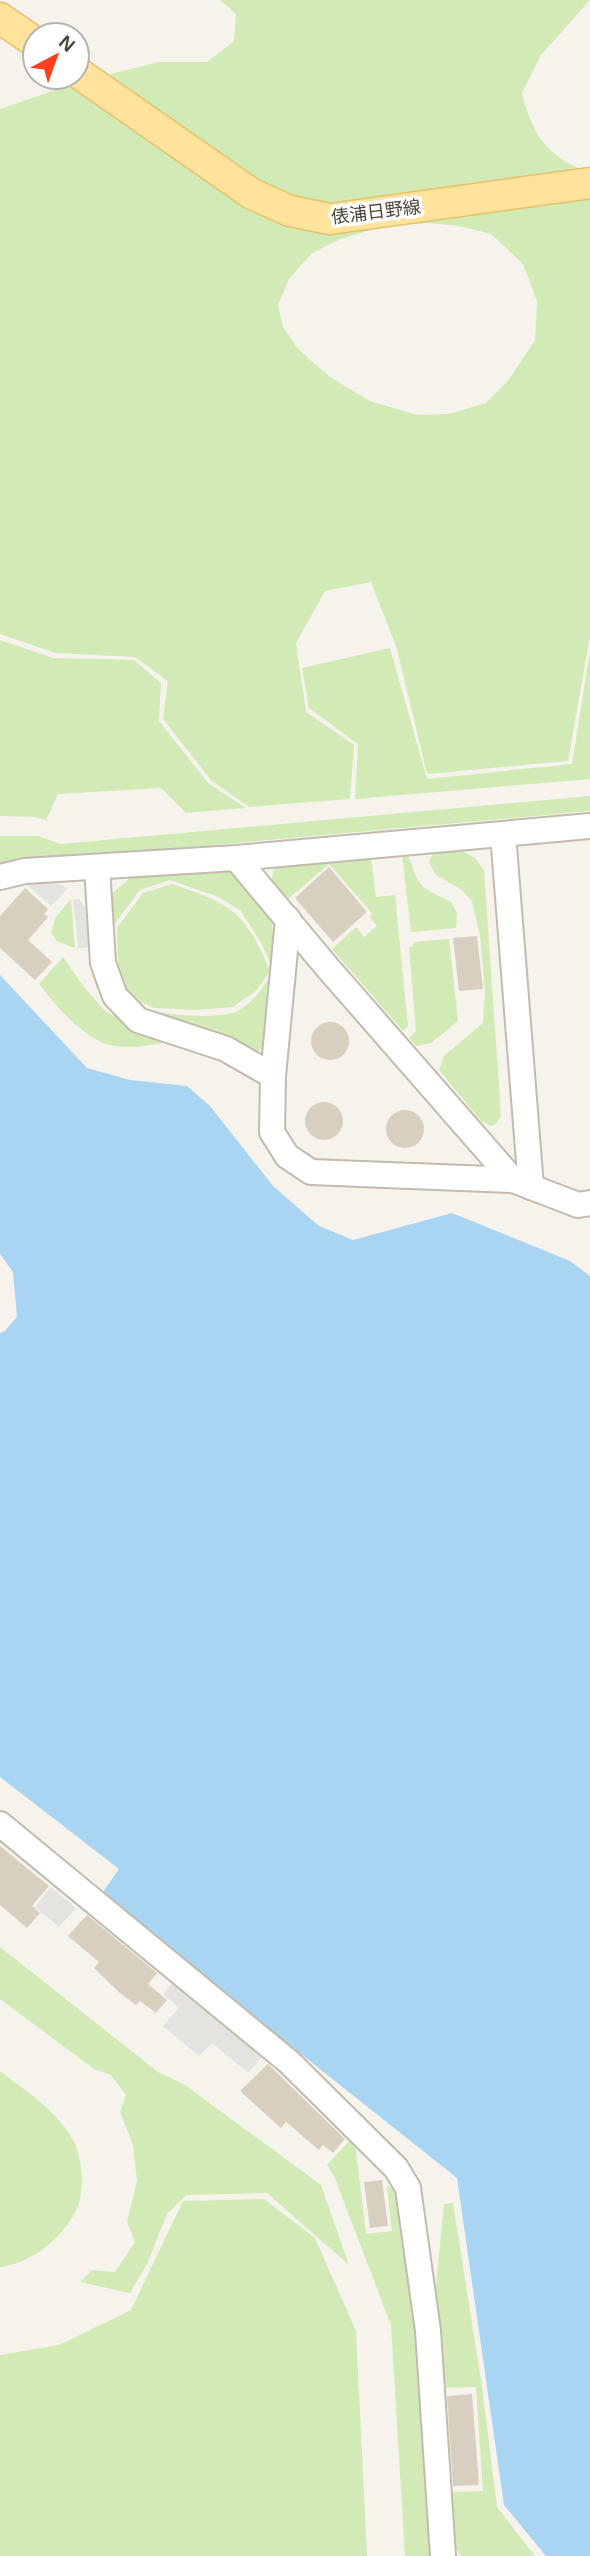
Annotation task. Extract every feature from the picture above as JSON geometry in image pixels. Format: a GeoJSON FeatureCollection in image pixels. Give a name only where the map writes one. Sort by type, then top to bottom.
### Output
{"type":"FeatureCollection","features":[{"type":"Feature","properties":{"kind":"main road"},"geometry":{"type":"LineString","coordinates":[[0,18],[21,32]]}},
{"type":"Feature","properties":{"kind":"main road","name":"俵浦日野線"},"geometry":{"type":"LineString","coordinates":[[91,82],[252,194],[290,211],[330,219],[590,183]]}},
{"type":"Feature","properties":{"kind":"street"},"geometry":{"type":"LineString","coordinates":[[0,877],[25,871],[236,858],[590,826]]}},
{"type":"Feature","properties":{"kind":"street"},"geometry":{"type":"LineString","coordinates":[[503,834],[522,1183]]}},
{"type":"Feature","properties":{"kind":"street"},"geometry":{"type":"LineString","coordinates":[[236,858],[522,1183]]}},
{"type":"Feature","properties":{"kind":"street"},"geometry":{"type":"LineString","coordinates":[[97,867],[103,963],[115,996],[138,1020],[226,1049],[273,1076]]}},
{"type":"Feature","properties":{"kind":"street"},"geometry":{"type":"LineString","coordinates":[[288,919],[273,1076],[272,1132],[287,1156],[312,1172],[522,1183],[578,1205],[590,1203]]}},
{"type":"Feature","properties":{"kind":"street"},"geometry":{"type":"LineString","coordinates":[[0,1824],[289,2062],[396,2168],[408,2188],[428,2331],[443,2556]]}},
{"type":"Feature","properties":{"kind":"green space"},"geometry":{"type":"Polygon","coordinates":[[[220,0],[590,0],[541,55],[522,93],[531,121],[544,143],[563,160],[590,172],[590,636],[568,761],[427,774],[397,649],[371,582],[325,591],[296,643],[306,712],[354,745],[350,799],[249,807],[211,780],[163,719],[168,681],[135,657],[56,653],[0,634],[0,109],[53,91],[91,91],[91,79],[159,62],[207,62],[234,41],[236,14],[220,0]],[[429,223],[383,226],[338,240],[311,254],[289,279],[278,305],[283,327],[298,349],[330,377],[370,401],[417,415],[449,414],[486,403],[508,381],[535,340],[537,301],[523,264],[491,234],[459,226],[429,223]]]}},
{"type":"Feature","properties":{"kind":"green space"},"geometry":{"type":"Polygon","coordinates":[[[0,640],[53,658],[134,660],[161,683],[159,721],[209,784],[246,808],[186,813],[161,788],[58,794],[46,820],[0,816],[0,640]]]}},
{"type":"Feature","properties":{"kind":"green space"},"geometry":{"type":"Polygon","coordinates":[[[390,648],[427,779],[572,764],[590,651],[590,779],[355,799],[358,744],[309,708],[302,668],[390,648]]]}},
{"type":"Feature","properties":{"kind":"green space"},"geometry":{"type":"Polygon","coordinates":[[[590,796],[590,811],[69,858],[43,857],[0,863],[0,836],[38,836],[60,844],[590,796]]]}},
{"type":"Feature","properties":{"kind":"green space"},"geometry":{"type":"Polygon","coordinates":[[[461,850],[475,858],[484,870],[501,1115],[496,1124],[491,1126],[481,1121],[439,1070],[444,1056],[483,1023],[485,991],[480,936],[472,901],[462,890],[436,875],[429,863],[434,851],[461,850]]]}},
{"type":"Feature","properties":{"kind":"green space"},"geometry":{"type":"Polygon","coordinates":[[[402,855],[406,855],[410,860],[422,885],[451,902],[457,913],[456,928],[411,932],[402,855]]]}},
{"type":"Feature","properties":{"kind":"green space"},"geometry":{"type":"Polygon","coordinates":[[[371,857],[376,897],[395,895],[408,1026],[403,1031],[332,949],[356,927],[364,937],[377,926],[370,917],[372,913],[329,864],[288,899],[272,880],[274,868],[279,865],[371,857]]]}},
{"type":"Feature","properties":{"kind":"green space"},"geometry":{"type":"Polygon","coordinates":[[[226,868],[255,895],[267,912],[273,930],[271,964],[240,910],[216,896],[170,880],[140,890],[113,926],[108,897],[131,877],[226,868]]]}},
{"type":"Feature","properties":{"kind":"green space"},"geometry":{"type":"Polygon","coordinates":[[[172,884],[209,898],[234,912],[244,922],[261,951],[270,971],[257,990],[233,1007],[195,1010],[154,1008],[130,997],[118,962],[117,928],[143,893],[172,884]]]}},
{"type":"Feature","properties":{"kind":"green space"},"geometry":{"type":"Polygon","coordinates":[[[71,899],[75,948],[57,941],[51,932],[56,917],[71,899]]]}},
{"type":"Feature","properties":{"kind":"green space"},"geometry":{"type":"Polygon","coordinates":[[[449,939],[458,1021],[431,1043],[416,1046],[409,1038],[416,1031],[409,947],[413,946],[414,942],[449,939]]]}},
{"type":"Feature","properties":{"kind":"green space"},"geometry":{"type":"Polygon","coordinates":[[[63,957],[83,986],[106,1012],[171,1042],[122,1047],[93,1038],[63,1012],[39,984],[63,957]]]}},
{"type":"Feature","properties":{"kind":"green space"},"geometry":{"type":"Polygon","coordinates":[[[268,980],[265,1046],[258,1051],[246,1049],[208,1028],[171,1024],[141,1007],[186,1015],[212,1016],[233,1013],[248,1004],[268,980]]]}},
{"type":"Feature","properties":{"kind":"green space"},"geometry":{"type":"Polygon","coordinates":[[[0,1947],[158,2072],[185,2085],[321,2185],[349,2265],[267,2193],[186,2195],[167,2214],[147,2264],[130,2293],[80,2282],[92,2270],[115,2272],[135,2242],[127,2222],[137,2181],[133,2145],[120,2112],[126,2095],[111,2075],[94,2069],[0,1999],[0,1947]]]}},
{"type":"Feature","properties":{"kind":"green space"},"geometry":{"type":"Polygon","coordinates":[[[0,2071],[41,2103],[67,2131],[77,2149],[82,2176],[79,2203],[63,2231],[34,2255],[12,2265],[0,2267],[0,2071]]]}},
{"type":"Feature","properties":{"kind":"green space"},"geometry":{"type":"Polygon","coordinates":[[[351,2139],[355,2143],[366,2234],[392,2231],[387,2185],[396,2193],[416,2306],[433,2556],[405,2556],[391,2325],[334,2176],[327,2165],[351,2139]]]}},
{"type":"Feature","properties":{"kind":"green space"},"geometry":{"type":"Polygon","coordinates":[[[264,2199],[315,2238],[356,2331],[367,2556],[0,2556],[0,2355],[59,2345],[131,2310],[183,2201],[264,2199]]]}},
{"type":"Feature","properties":{"kind":"green space"},"geometry":{"type":"Polygon","coordinates":[[[453,2203],[482,2386],[497,2507],[535,2556],[461,2556],[453,2545],[447,2492],[483,2491],[476,2387],[442,2388],[436,2286],[444,2204],[453,2203]]]}},
{"type":"Feature","properties":{"kind":"shaded area"},"geometry":{"type":"Polygon","coordinates":[[[50,880],[68,888],[51,906],[26,884],[50,880]]]}},
{"type":"Feature","properties":{"kind":"shaded area"},"geometry":{"type":"Polygon","coordinates":[[[79,899],[93,920],[96,947],[78,948],[73,900],[79,899]]]}},
{"type":"Feature","properties":{"kind":"shaded area"},"geometry":{"type":"Polygon","coordinates":[[[51,1887],[76,1908],[59,1927],[35,1907],[51,1887]]]}},
{"type":"Feature","properties":{"kind":"shaded area"},"geometry":{"type":"Polygon","coordinates":[[[173,1982],[262,2057],[248,2073],[212,2043],[199,2056],[163,2026],[179,2008],[163,1994],[173,1982]]]}},
{"type":"Feature","properties":{"kind":"water"},"geometry":{"type":"Polygon","coordinates":[[[0,975],[87,1068],[130,1080],[187,1086],[210,1106],[273,1186],[319,1226],[353,1240],[452,1213],[570,1261],[590,1276],[590,2556],[546,2556],[504,2505],[457,2178],[101,1895],[119,1869],[0,1777],[0,1333],[17,1317],[13,1272],[0,1254],[0,975]]]}},
{"type":"Feature","properties":{"kind":"building"},"geometry":{"type":"Polygon","coordinates":[[[329,867],[367,912],[333,942],[295,898],[329,867]]]}},
{"type":"Feature","properties":{"kind":"building"},"geometry":{"type":"Polygon","coordinates":[[[25,888],[48,909],[44,914],[48,917],[28,940],[52,962],[35,980],[0,948],[0,916],[25,888]]]}},
{"type":"Feature","properties":{"kind":"building"},"geometry":{"type":"Polygon","coordinates":[[[477,936],[483,989],[459,991],[453,938],[477,936]]]}},
{"type":"Feature","properties":{"kind":"building"},"geometry":{"type":"Polygon","coordinates":[[[330,1022],[344,1027],[349,1041],[344,1055],[330,1060],[316,1055],[311,1041],[316,1027],[330,1022]]]}},
{"type":"Feature","properties":{"kind":"building"},"geometry":{"type":"Polygon","coordinates":[[[324,1102],[338,1107],[343,1121],[338,1135],[324,1140],[310,1135],[305,1121],[310,1107],[324,1102]]]}},
{"type":"Feature","properties":{"kind":"building"},"geometry":{"type":"Polygon","coordinates":[[[405,1110],[419,1115],[424,1129],[419,1143],[405,1148],[391,1143],[386,1129],[391,1115],[405,1110]]]}},
{"type":"Feature","properties":{"kind":"building"},"geometry":{"type":"Polygon","coordinates":[[[0,1846],[49,1886],[32,1906],[40,1913],[27,1928],[0,1905],[0,1846]]]}},
{"type":"Feature","properties":{"kind":"building"},"geometry":{"type":"Polygon","coordinates":[[[87,1915],[157,1973],[148,1984],[167,2000],[156,2013],[140,2001],[136,2005],[120,1993],[94,1968],[99,1962],[68,1936],[87,1915]]]}},
{"type":"Feature","properties":{"kind":"building"},"geometry":{"type":"Polygon","coordinates":[[[268,2064],[345,2139],[333,2153],[323,2145],[319,2150],[286,2122],[281,2128],[240,2091],[268,2064]]]}},
{"type":"Feature","properties":{"kind":"building"},"geometry":{"type":"Polygon","coordinates":[[[382,2180],[388,2226],[370,2228],[364,2182],[382,2180]]]}},
{"type":"Feature","properties":{"kind":"building"},"geometry":{"type":"Polygon","coordinates":[[[472,2394],[479,2485],[453,2486],[447,2396],[472,2394]]]}}]}
